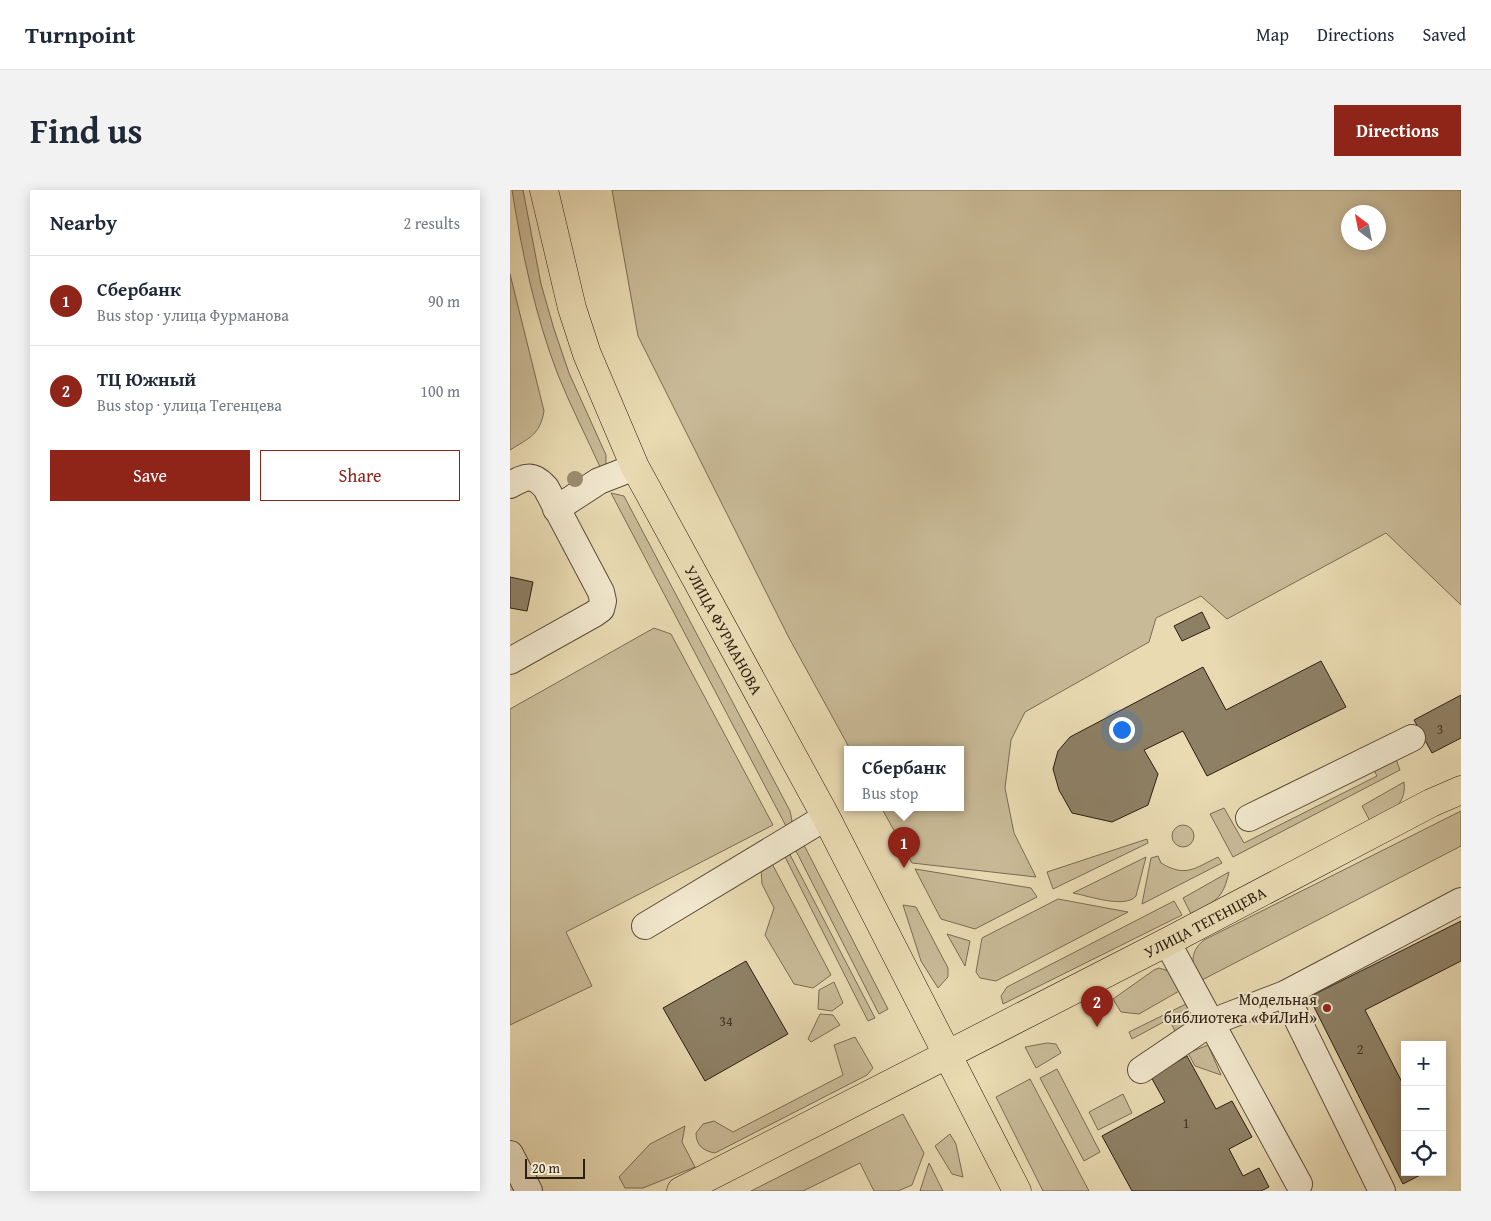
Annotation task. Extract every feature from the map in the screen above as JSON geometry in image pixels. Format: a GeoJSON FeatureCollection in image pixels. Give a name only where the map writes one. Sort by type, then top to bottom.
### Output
{"type":"FeatureCollection","features":[{"type":"Feature","properties":{"kind":"main road","name":"УЛИЦА ФУРМАНОВА"},"geometry":{"type":"LineString","coordinates":[[544,190],[572,308],[587,354],[635,467],[826,817],[1017,1191]]}},
{"type":"Feature","properties":{"kind":"main road","name":"УЛИЦА ТЕГЕНЦЕВА"},"geometry":{"type":"LineString","coordinates":[[681,1191],[947,1053],[1167,942],[1431,803],[1461,790]]}},
{"type":"Feature","properties":{"kind":"lane"},"geometry":{"type":"LineString","coordinates":[[556,509],[599,481],[635,467]]}},
{"type":"Feature","properties":{"kind":"lane"},"geometry":{"type":"LineString","coordinates":[[510,485],[530,476],[538,479],[546,488],[601,592],[603,601],[601,609],[510,661]]}},
{"type":"Feature","properties":{"kind":"lane"},"geometry":{"type":"LineString","coordinates":[[1250,818],[1412,738]]}},
{"type":"Feature","properties":{"kind":"lane"},"geometry":{"type":"LineString","coordinates":[[645,926],[826,817]]}},
{"type":"Feature","properties":{"kind":"lane"},"geometry":{"type":"LineString","coordinates":[[1141,1070],[1212,1022],[1285,994],[1461,901]]}},
{"type":"Feature","properties":{"kind":"lane"},"geometry":{"type":"LineString","coordinates":[[1167,942],[1299,1184]]}},
{"type":"Feature","properties":{"kind":"lane"},"geometry":{"type":"LineString","coordinates":[[1285,994],[1382,1191]]}},
{"type":"Feature","properties":{"kind":"lane"},"geometry":{"type":"LineString","coordinates":[[510,1154],[529,1191]]}},
{"type":"Feature","properties":{"kind":"shaded area"},"geometry":{"type":"Polygon","coordinates":[[[512,190],[523,190],[541,284],[554,329],[569,373],[606,455],[606,464],[601,469],[563,387],[550,352],[536,307],[520,237],[512,190]]]}},
{"type":"Feature","properties":{"kind":"shaded area"},"geometry":{"type":"Polygon","coordinates":[[[612,190],[1461,190],[1461,605],[1386,533],[1227,619],[1201,596],[1156,618],[1149,642],[1025,712],[1011,740],[1005,788],[1014,833],[1036,877],[912,863],[883,811],[964,811],[964,746],[848,746],[788,636],[638,336],[612,190]]]}},
{"type":"Feature","properties":{"kind":"shaded area"},"geometry":{"type":"Polygon","coordinates":[[[510,274],[544,411],[540,426],[533,435],[510,450],[510,274]]]}},
{"type":"Feature","properties":{"kind":"shaded area"},"geometry":{"type":"Polygon","coordinates":[[[611,493],[624,496],[790,811],[792,821],[787,828],[611,493]]]}},
{"type":"Feature","properties":{"kind":"shaded area"},"geometry":{"type":"Polygon","coordinates":[[[654,628],[671,634],[773,825],[566,932],[592,986],[510,1025],[510,709],[654,628]]]}},
{"type":"Feature","properties":{"kind":"shaded area"},"geometry":{"type":"Polygon","coordinates":[[[1366,755],[1396,759],[1400,770],[1233,857],[1210,814],[1224,808],[1244,843],[1377,776],[1366,755]]]}},
{"type":"Feature","properties":{"kind":"shaded area"},"geometry":{"type":"Polygon","coordinates":[[[1404,782],[1403,797],[1400,803],[1390,812],[1371,823],[1362,806],[1404,782]]]}},
{"type":"Feature","properties":{"kind":"shaded area"},"geometry":{"type":"Polygon","coordinates":[[[1461,811],[1461,846],[1200,981],[1193,965],[1193,959],[1196,949],[1204,940],[1461,811]]]}},
{"type":"Feature","properties":{"kind":"shaded area"},"geometry":{"type":"Polygon","coordinates":[[[1183,825],[1191,828],[1194,836],[1191,844],[1183,847],[1175,844],[1172,836],[1175,828],[1183,825]]]}},
{"type":"Feature","properties":{"kind":"shaded area"},"geometry":{"type":"Polygon","coordinates":[[[1147,839],[1148,843],[1053,889],[1047,872],[1147,839]]]}},
{"type":"Feature","properties":{"kind":"shaded area"},"geometry":{"type":"Polygon","coordinates":[[[799,842],[805,847],[888,1009],[879,1014],[792,843],[799,842]]]}},
{"type":"Feature","properties":{"kind":"shaded area"},"geometry":{"type":"Polygon","coordinates":[[[787,849],[875,1018],[868,1021],[782,851],[787,849]]]}},
{"type":"Feature","properties":{"kind":"shaded area"},"geometry":{"type":"Polygon","coordinates":[[[1158,856],[1161,863],[1170,868],[1184,871],[1196,868],[1218,857],[1222,863],[1142,904],[1151,858],[1158,856]]]}},
{"type":"Feature","properties":{"kind":"shaded area"},"geometry":{"type":"Polygon","coordinates":[[[1146,857],[1136,896],[1131,900],[1115,902],[1073,893],[1146,857]]]}},
{"type":"Feature","properties":{"kind":"shaded area"},"geometry":{"type":"Polygon","coordinates":[[[769,858],[831,975],[813,988],[794,984],[765,935],[774,908],[762,884],[761,869],[769,858]]]}},
{"type":"Feature","properties":{"kind":"shaded area"},"geometry":{"type":"Polygon","coordinates":[[[915,869],[1031,888],[1037,897],[975,929],[941,919],[915,869]]]}},
{"type":"Feature","properties":{"kind":"shaded area"},"geometry":{"type":"Polygon","coordinates":[[[1229,872],[1224,888],[1217,899],[1191,914],[1183,898],[1229,872]]]}},
{"type":"Feature","properties":{"kind":"shaded area"},"geometry":{"type":"Polygon","coordinates":[[[1058,899],[1128,912],[996,981],[980,978],[976,972],[982,938],[1058,899]]]}},
{"type":"Feature","properties":{"kind":"shaded area"},"geometry":{"type":"Polygon","coordinates":[[[1174,901],[1182,915],[1003,1004],[1001,996],[1007,987],[1174,901]]]}},
{"type":"Feature","properties":{"kind":"shaded area"},"geometry":{"type":"Polygon","coordinates":[[[903,905],[916,907],[948,968],[948,977],[938,988],[921,961],[903,905]]]}},
{"type":"Feature","properties":{"kind":"shaded area"},"geometry":{"type":"Polygon","coordinates":[[[947,934],[970,941],[965,966],[947,934]]]}},
{"type":"Feature","properties":{"kind":"shaded area"},"geometry":{"type":"Polygon","coordinates":[[[1159,968],[1172,972],[1181,990],[1139,1014],[1121,1012],[1113,999],[1159,968]]]}},
{"type":"Feature","properties":{"kind":"shaded area"},"geometry":{"type":"Polygon","coordinates":[[[834,982],[843,1003],[832,1011],[818,1009],[819,990],[834,982]]]}},
{"type":"Feature","properties":{"kind":"shaded area"},"geometry":{"type":"Polygon","coordinates":[[[1188,1003],[1194,1015],[1192,1024],[1176,1033],[1169,1019],[1132,1039],[1129,1032],[1188,1003]]]}},
{"type":"Feature","properties":{"kind":"shaded area"},"geometry":{"type":"Polygon","coordinates":[[[820,1014],[833,1015],[840,1025],[811,1042],[808,1039],[820,1014]]]}},
{"type":"Feature","properties":{"kind":"shaded area"},"geometry":{"type":"Polygon","coordinates":[[[855,1037],[873,1068],[867,1075],[715,1153],[707,1151],[699,1145],[696,1133],[703,1124],[714,1121],[733,1132],[843,1075],[834,1045],[855,1037]]]}},
{"type":"Feature","properties":{"kind":"shaded area"},"geometry":{"type":"Polygon","coordinates":[[[1047,1043],[1056,1044],[1061,1053],[1036,1068],[1025,1047],[1047,1043]]]}},
{"type":"Feature","properties":{"kind":"shaded area"},"geometry":{"type":"Polygon","coordinates":[[[1208,1045],[1221,1075],[1195,1066],[1188,1053],[1208,1045]]]}},
{"type":"Feature","properties":{"kind":"shaded area"},"geometry":{"type":"Polygon","coordinates":[[[1057,1069],[1100,1152],[1084,1161],[1040,1078],[1057,1069]]]}},
{"type":"Feature","properties":{"kind":"shaded area"},"geometry":{"type":"Polygon","coordinates":[[[1030,1079],[1089,1191],[1043,1191],[996,1097],[1030,1079]]]}},
{"type":"Feature","properties":{"kind":"shaded area"},"geometry":{"type":"Polygon","coordinates":[[[1123,1094],[1132,1113],[1098,1130],[1089,1112],[1123,1094]]]}},
{"type":"Feature","properties":{"kind":"shaded area"},"geometry":{"type":"Polygon","coordinates":[[[903,1114],[924,1153],[912,1185],[898,1191],[874,1191],[860,1163],[803,1191],[751,1191],[903,1114]]]}},
{"type":"Feature","properties":{"kind":"shaded area"},"geometry":{"type":"Polygon","coordinates":[[[685,1126],[682,1142],[695,1167],[643,1188],[625,1188],[619,1177],[650,1144],[685,1126]]]}},
{"type":"Feature","properties":{"kind":"shaded area"},"geometry":{"type":"Polygon","coordinates":[[[950,1134],[956,1144],[963,1177],[952,1174],[935,1146],[950,1134]]]}},
{"type":"Feature","properties":{"kind":"shaded area"},"geometry":{"type":"Polygon","coordinates":[[[929,1163],[943,1191],[920,1191],[929,1163]]]}},
{"type":"Feature","properties":{"kind":"building"},"geometry":{"type":"Polygon","coordinates":[[[510,577],[533,582],[527,611],[510,608],[510,577]]]}},
{"type":"Feature","properties":{"kind":"building"},"geometry":{"type":"Polygon","coordinates":[[[1202,612],[1210,628],[1182,641],[1174,626],[1202,612]]]}},
{"type":"Feature","properties":{"kind":"building"},"geometry":{"type":"Polygon","coordinates":[[[1321,661],[1346,707],[1207,776],[1183,731],[1144,750],[1158,774],[1148,805],[1112,822],[1072,813],[1059,790],[1053,769],[1058,751],[1070,737],[1203,667],[1226,710],[1321,661]]]}},
{"type":"Feature","properties":{"kind":"building"},"geometry":{"type":"Polygon","coordinates":[[[1461,695],[1461,738],[1432,753],[1414,720],[1461,695]]]}},
{"type":"Feature","properties":{"kind":"building"},"geometry":{"type":"Polygon","coordinates":[[[1461,921],[1461,961],[1365,1010],[1401,1080],[1401,1176],[1418,1176],[1403,1184],[1309,997],[1461,921]]]}},
{"type":"Feature","properties":{"kind":"building"},"geometry":{"type":"Polygon","coordinates":[[[746,961],[788,1034],[705,1081],[663,1008],[746,961]]]}},
{"type":"Feature","properties":{"kind":"building"},"geometry":{"type":"Polygon","coordinates":[[[1187,1056],[1216,1109],[1232,1101],[1252,1137],[1229,1149],[1243,1176],[1259,1168],[1269,1187],[1261,1191],[1132,1191],[1102,1136],[1165,1102],[1151,1077],[1187,1056]]]}},
{"type":"Feature","properties":{"kind":"place","name":"Сбербанк"},"geometry":{"type":"Point","coordinates":[904,868]}},
{"type":"Feature","properties":{"kind":"place","name":"Модельная библиотека «ФиЛиН»"},"geometry":{"type":"Point","coordinates":[1327,1008]}},
{"type":"Feature","properties":{"kind":"place","name":"ТЦ Южный"},"geometry":{"type":"Point","coordinates":[1097,1027]}}]}
